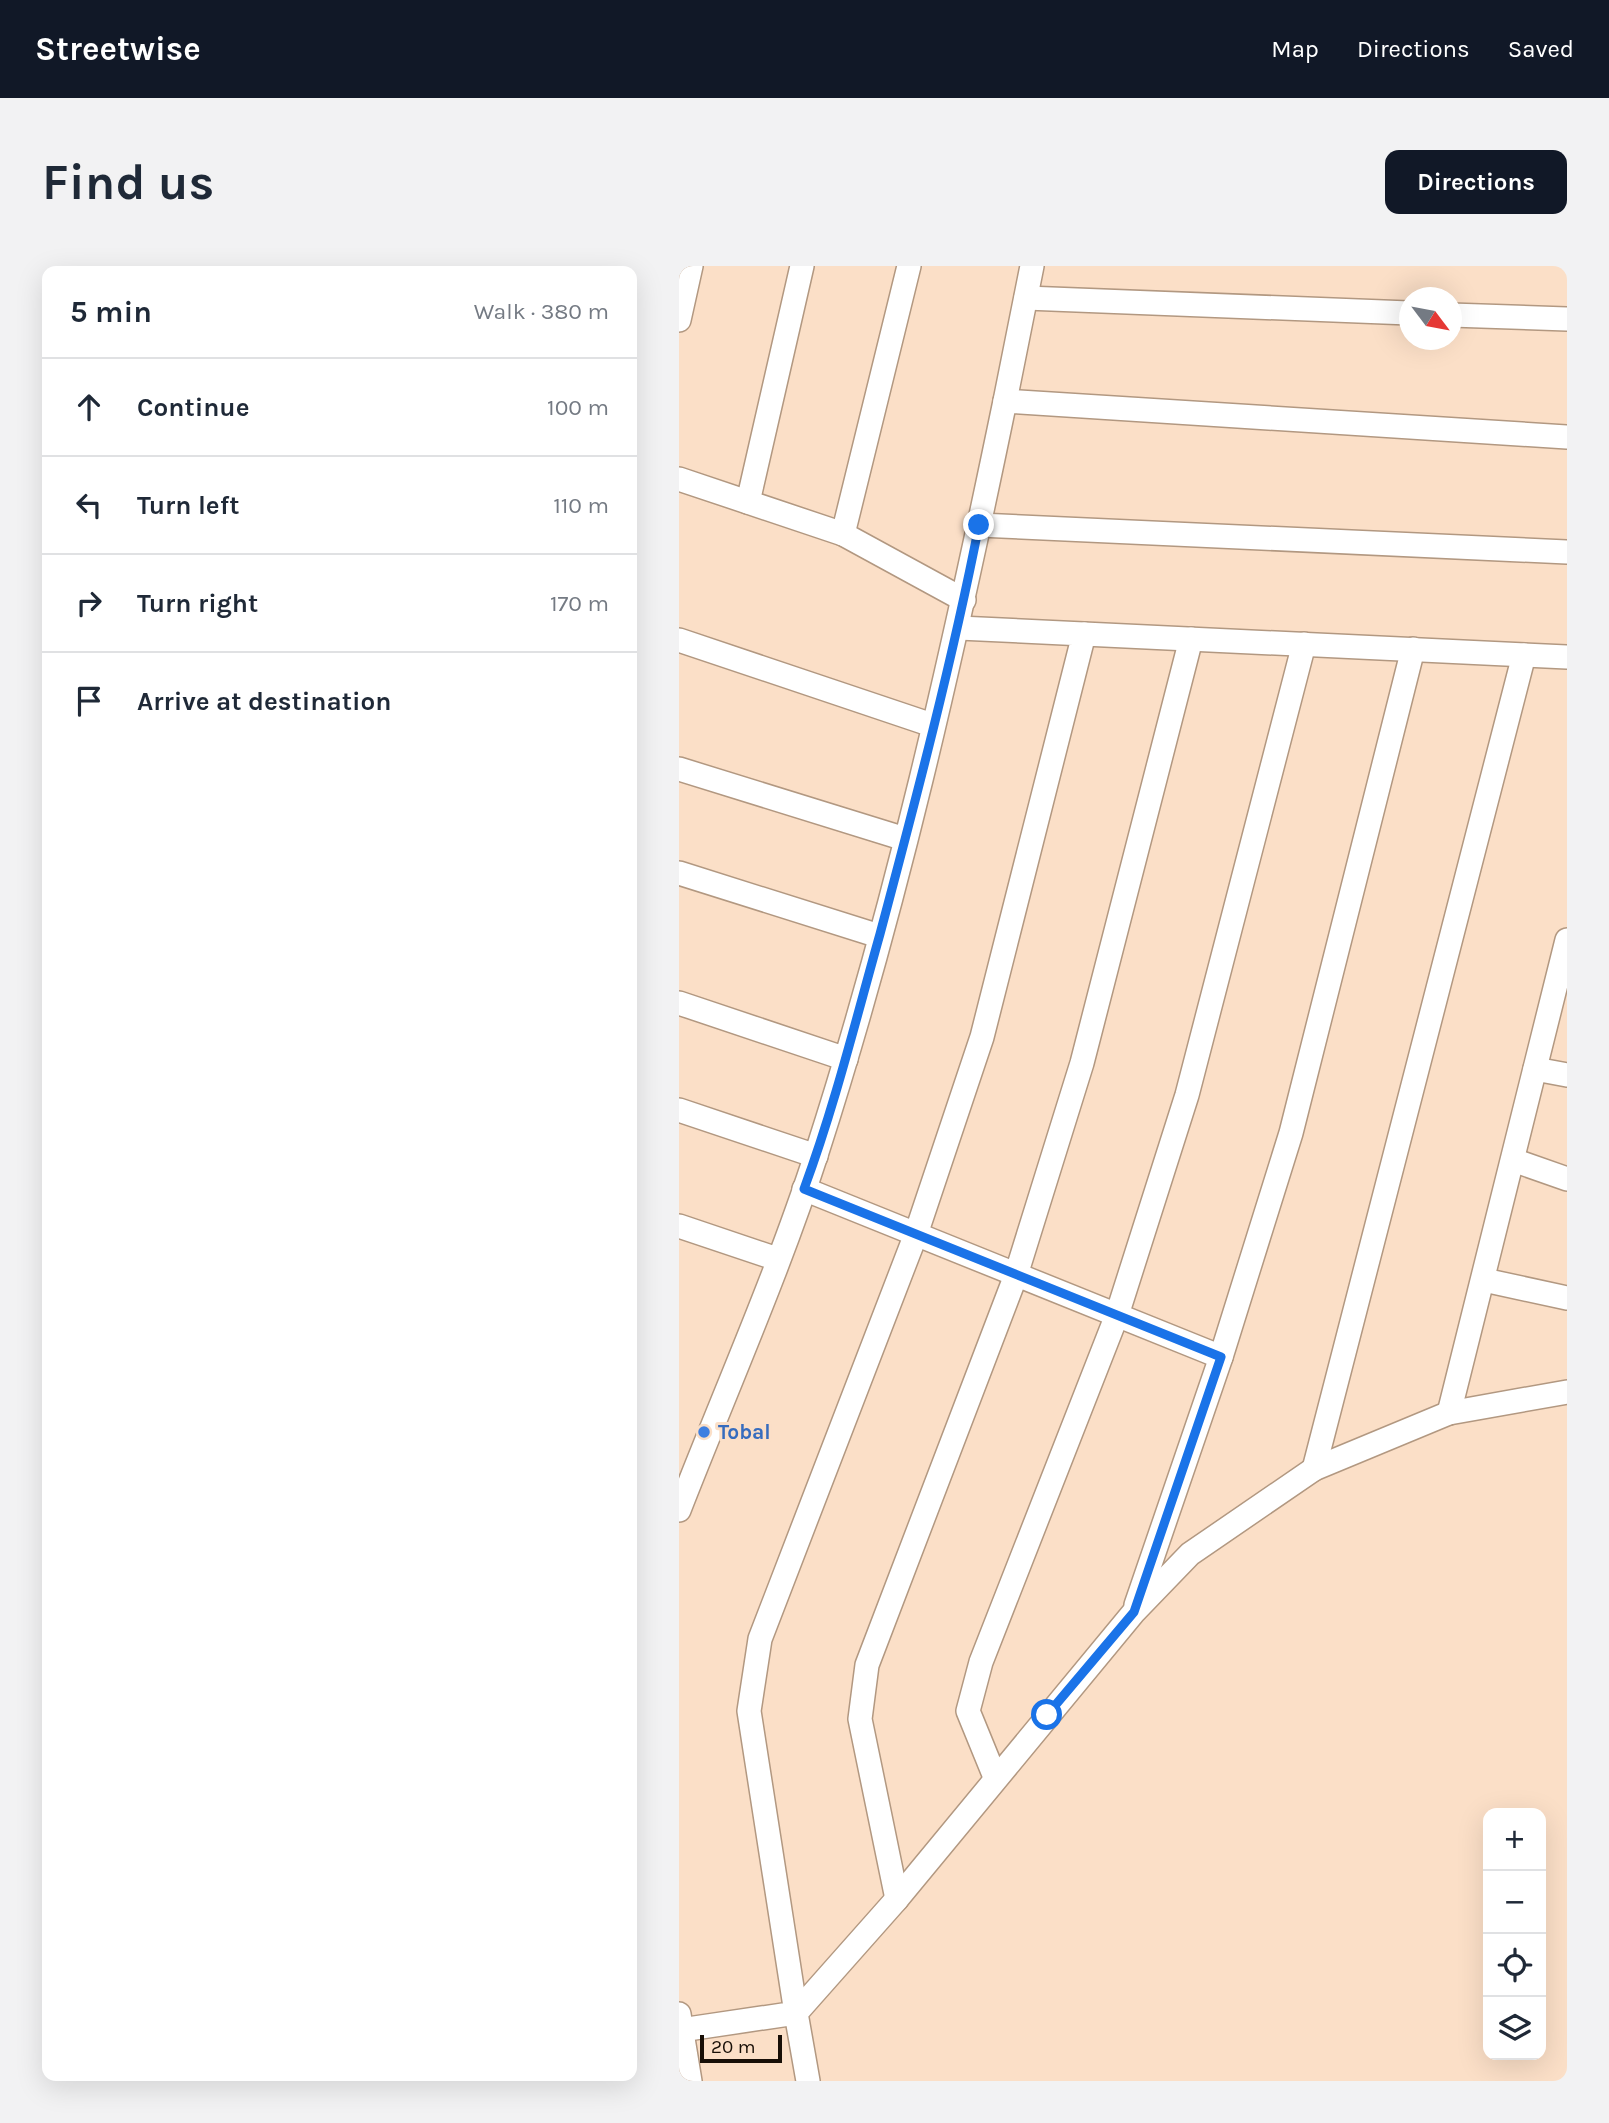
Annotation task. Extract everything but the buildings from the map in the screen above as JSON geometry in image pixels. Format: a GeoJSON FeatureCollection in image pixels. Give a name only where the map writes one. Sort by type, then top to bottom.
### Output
{"type":"FeatureCollection","features":[{"type":"Feature","properties":{"kind":"street"},"geometry":{"type":"LineString","coordinates":[[679,320],[691,266]]}},
{"type":"Feature","properties":{"kind":"street"},"geometry":{"type":"LineString","coordinates":[[748,502],[802,266]]}},
{"type":"Feature","properties":{"kind":"street"},"geometry":{"type":"LineString","coordinates":[[843,534],[909,266]]}},
{"type":"Feature","properties":{"kind":"street"},"geometry":{"type":"LineString","coordinates":[[679,1510],[804,1189],[846,1059],[959,628],[1032,266]]}},
{"type":"Feature","properties":{"kind":"street"},"geometry":{"type":"LineString","coordinates":[[1025,298],[1399,313]]}},
{"type":"Feature","properties":{"kind":"street"},"geometry":{"type":"LineString","coordinates":[[1462,315],[1567,319]]}},
{"type":"Feature","properties":{"kind":"street"},"geometry":{"type":"LineString","coordinates":[[1005,401],[1567,437]]}},
{"type":"Feature","properties":{"kind":"street"},"geometry":{"type":"LineString","coordinates":[[679,479],[843,534],[964,600]]}},
{"type":"Feature","properties":{"kind":"street"},"geometry":{"type":"LineString","coordinates":[[979,525],[1567,552]]}},
{"type":"Feature","properties":{"kind":"street"},"geometry":{"type":"LineString","coordinates":[[959,628],[1567,657]]}},
{"type":"Feature","properties":{"kind":"street"},"geometry":{"type":"LineString","coordinates":[[808,2081],[749,1711],[760,1639],[916,1234],[982,1037],[1084,634]]}},
{"type":"Feature","properties":{"kind":"street"},"geometry":{"type":"LineString","coordinates":[[897,1899],[860,1719],[867,1665],[1016,1275],[1082,1063],[1191,639]]}},
{"type":"Feature","properties":{"kind":"street"},"geometry":{"type":"LineString","coordinates":[[679,640],[932,725]]}},
{"type":"Feature","properties":{"kind":"street"},"geometry":{"type":"LineString","coordinates":[[995,1777],[968,1711],[981,1662],[1117,1315],[1187,1095],[1304,644]]}},
{"type":"Feature","properties":{"kind":"street"},"geometry":{"type":"LineString","coordinates":[[1134,1612],[1221,1357],[1291,1133],[1413,649]]}},
{"type":"Feature","properties":{"kind":"street"},"geometry":{"type":"LineString","coordinates":[[1314,1469],[1524,655]]}},
{"type":"Feature","properties":{"kind":"street"},"geometry":{"type":"LineString","coordinates":[[679,769],[905,839]]}},
{"type":"Feature","properties":{"kind":"street"},"geometry":{"type":"LineString","coordinates":[[679,873],[879,936]]}},
{"type":"Feature","properties":{"kind":"street"},"geometry":{"type":"LineString","coordinates":[[1449,1413],[1535,1069],[1564,966],[1567,940]]}},
{"type":"Feature","properties":{"kind":"street"},"geometry":{"type":"LineString","coordinates":[[679,1003],[846,1059]]}},
{"type":"Feature","properties":{"kind":"street"},"geometry":{"type":"LineString","coordinates":[[1535,1069],[1567,1076]]}},
{"type":"Feature","properties":{"kind":"street"},"geometry":{"type":"LineString","coordinates":[[679,1110],[816,1156]]}},
{"type":"Feature","properties":{"kind":"street"},"geometry":{"type":"LineString","coordinates":[[1513,1160],[1567,1179]]}},
{"type":"Feature","properties":{"kind":"street"},"geometry":{"type":"LineString","coordinates":[[804,1189],[1221,1357]]}},
{"type":"Feature","properties":{"kind":"street"},"geometry":{"type":"LineString","coordinates":[[679,1226],[777,1259]]}},
{"type":"Feature","properties":{"kind":"street"},"geometry":{"type":"LineString","coordinates":[[1484,1280],[1567,1298]]}},
{"type":"Feature","properties":{"kind":"street"},"geometry":{"type":"LineString","coordinates":[[690,2081],[680,2022],[796,2013],[897,1899],[995,1777],[1134,1612],[1190,1554],[1314,1469],[1449,1413],[1567,1392]]}},
{"type":"Feature","properties":{"kind":"place","name":"Tobal"},"geometry":{"type":"Point","coordinates":[704,1432]}},
{"type":"Feature","properties":{"kind":"route"},"geometry":{"type":"LineString","coordinates":[[979,525],[959,628],[932,725],[905,839],[846,1059],[804,1189],[1221,1357],[1134,1612],[1047,1715]]}}]}
